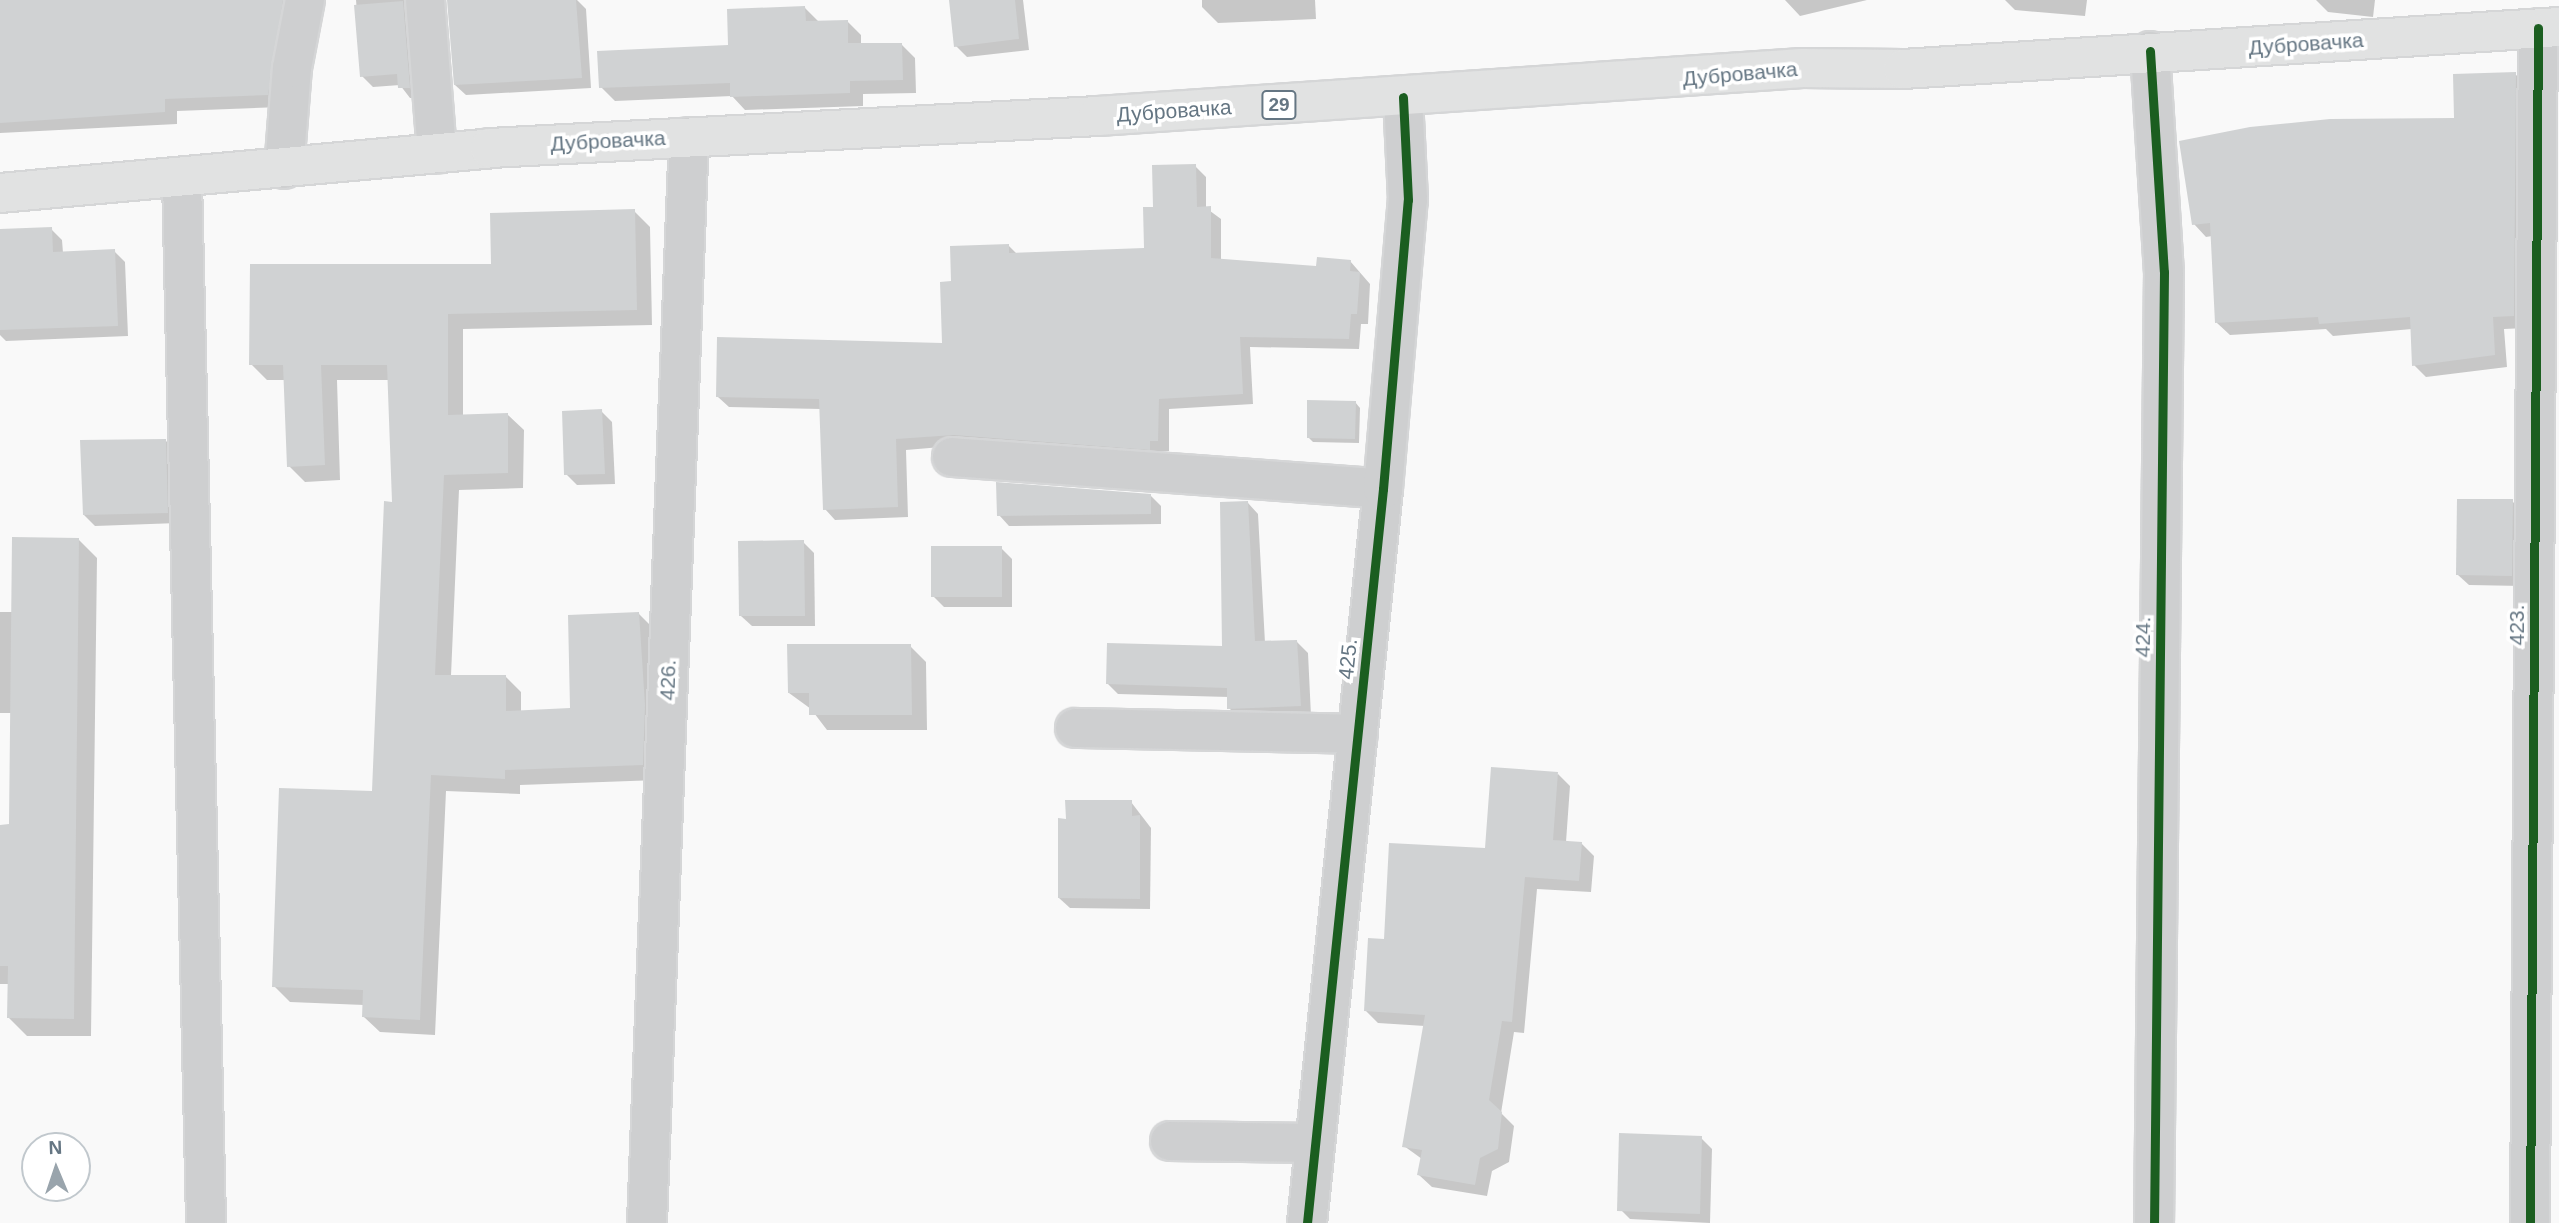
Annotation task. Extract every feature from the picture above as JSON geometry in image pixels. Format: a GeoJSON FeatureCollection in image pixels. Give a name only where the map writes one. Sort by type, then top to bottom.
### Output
{"type":"FeatureCollection","features":[{"type":"Feature","properties":{"kind":"main road","name":"Дубровачка"},"geometry":{"type":"LineString","coordinates":[[0,193],[182,179],[437,154],[689,137],[1403,97],[1802,68],[1903,69],[2549,27]]}},
{"type":"Feature","properties":{"kind":"street"},"geometry":{"type":"LineString","coordinates":[[284,169],[292,68],[306,0]]}},
{"type":"Feature","properties":{"kind":"street"},"geometry":{"type":"LineString","coordinates":[[425,0],[437,154]]}},
{"type":"Feature","properties":{"kind":"street","name":"423."},"geometry":{"type":"LineString","coordinates":[[2530,1223],[2549,27]]}},
{"type":"Feature","properties":{"kind":"street","name":"424."},"geometry":{"type":"LineString","coordinates":[[2150,51],[2164,272],[2154,1223]]}},
{"type":"Feature","properties":{"kind":"street","name":"425."},"geometry":{"type":"LineString","coordinates":[[1307,1223],[1383,489],[1408,200],[1403,97]]}},
{"type":"Feature","properties":{"kind":"street","name":"426."},"geometry":{"type":"LineString","coordinates":[[648,1223],[689,137]]}},
{"type":"Feature","properties":{"kind":"street"},"geometry":{"type":"LineString","coordinates":[[182,179],[206,1223]]}},
{"type":"Feature","properties":{"kind":"street"},"geometry":{"type":"LineString","coordinates":[[952,457],[1383,489]]}},
{"type":"Feature","properties":{"kind":"street"},"geometry":{"type":"LineString","coordinates":[[1075,728],[1358,734]]}},
{"type":"Feature","properties":{"kind":"street"},"geometry":{"type":"LineString","coordinates":[[1170,1141],[1315,1143]]}},
{"type":"Feature","properties":{"kind":"building"},"geometry":{"type":"Polygon","coordinates":[[[0,0],[283,0],[268,95],[165,99],[165,112],[0,123],[0,0]]]}},
{"type":"Feature","properties":{"kind":"building"},"geometry":{"type":"Polygon","coordinates":[[[447,0],[576,0],[582,78],[454,85],[447,0]]]}},
{"type":"Feature","properties":{"kind":"building"},"geometry":{"type":"Polygon","coordinates":[[[949,0],[1015,0],[1019,39],[954,47],[949,0]]]}},
{"type":"Feature","properties":{"kind":"building"},"geometry":{"type":"Polygon","coordinates":[[[403,1],[410,88],[398,88],[397,74],[360,77],[354,5],[403,1]]]}},
{"type":"Feature","properties":{"kind":"building"},"geometry":{"type":"Polygon","coordinates":[[[805,6],[806,21],[848,20],[848,43],[902,43],[903,80],[850,81],[850,93],[730,97],[730,83],[599,88],[597,51],[728,45],[727,9],[805,6]]]}},
{"type":"Feature","properties":{"kind":"building"},"geometry":{"type":"Polygon","coordinates":[[[2516,72],[2514,316],[2493,317],[2495,355],[2412,366],[2410,317],[2319,324],[2318,317],[2215,323],[2210,223],[2192,225],[2179,141],[2250,127],[2330,119],[2454,118],[2453,74],[2516,72]]]}},
{"type":"Feature","properties":{"kind":"building"},"geometry":{"type":"Polygon","coordinates":[[[1196,164],[1197,207],[1211,206],[1211,258],[1316,266],[1317,257],[1351,260],[1350,271],[1360,272],[1357,314],[1351,314],[1349,339],[1240,337],[1243,394],[1159,399],[1158,441],[1150,441],[1150,450],[954,435],[896,439],[898,507],[823,510],[819,399],[716,397],[717,337],[942,343],[940,282],[951,281],[950,246],[1009,244],[1009,253],[1144,248],[1143,207],[1153,207],[1152,165],[1196,164]]]}},
{"type":"Feature","properties":{"kind":"building"},"geometry":{"type":"Polygon","coordinates":[[[635,209],[637,310],[448,314],[448,415],[508,413],[508,473],[444,475],[435,675],[506,675],[506,711],[570,708],[568,615],[639,612],[645,705],[643,765],[505,770],[505,779],[431,775],[420,1020],[362,1017],[363,990],[272,987],[279,788],[372,791],[384,501],[392,502],[387,365],[321,365],[325,465],[287,467],[283,365],[249,365],[250,264],[491,264],[490,213],[635,209]]]}},
{"type":"Feature","properties":{"kind":"building"},"geometry":{"type":"Polygon","coordinates":[[[52,227],[53,252],[115,249],[118,326],[0,330],[0,229],[52,227]]]}},
{"type":"Feature","properties":{"kind":"building"},"geometry":{"type":"Polygon","coordinates":[[[1307,400],[1356,401],[1355,439],[1307,438],[1307,400]]]}},
{"type":"Feature","properties":{"kind":"building"},"geometry":{"type":"Polygon","coordinates":[[[602,409],[605,474],[564,475],[562,411],[602,409]]]}},
{"type":"Feature","properties":{"kind":"building"},"geometry":{"type":"Polygon","coordinates":[[[166,439],[168,513],[83,515],[80,440],[166,439]]]}},
{"type":"Feature","properties":{"kind":"building"},"geometry":{"type":"Polygon","coordinates":[[[996,482],[1151,494],[1151,514],[997,516],[996,482]]]}},
{"type":"Feature","properties":{"kind":"building"},"geometry":{"type":"Polygon","coordinates":[[[2457,499],[2513,499],[2512,576],[2456,575],[2457,499]]]}},
{"type":"Feature","properties":{"kind":"building"},"geometry":{"type":"Polygon","coordinates":[[[1248,501],[1255,641],[1297,640],[1301,706],[1227,709],[1227,688],[1106,684],[1107,643],[1222,646],[1220,502],[1248,501]]]}},
{"type":"Feature","properties":{"kind":"building"},"geometry":{"type":"Polygon","coordinates":[[[12,537],[79,538],[74,1019],[7,1018],[8,966],[0,966],[0,825],[9,824],[12,537]]]}},
{"type":"Feature","properties":{"kind":"building"},"geometry":{"type":"Polygon","coordinates":[[[804,540],[805,616],[739,616],[738,541],[804,540]]]}},
{"type":"Feature","properties":{"kind":"building"},"geometry":{"type":"Polygon","coordinates":[[[931,546],[1002,546],[1002,597],[931,597],[931,546]]]}},
{"type":"Feature","properties":{"kind":"building"},"geometry":{"type":"Polygon","coordinates":[[[787,644],[911,644],[912,715],[809,715],[809,693],[788,693],[787,644]]]}},
{"type":"Feature","properties":{"kind":"building"},"geometry":{"type":"Polygon","coordinates":[[[1491,767],[1558,772],[1553,840],[1582,842],[1579,881],[1525,877],[1512,1022],[1502,1021],[1489,1100],[1502,1112],[1498,1149],[1480,1158],[1475,1185],[1417,1175],[1422,1150],[1402,1147],[1425,1015],[1364,1011],[1368,938],[1384,939],[1389,843],[1485,848],[1491,767]]]}},
{"type":"Feature","properties":{"kind":"building"},"geometry":{"type":"Polygon","coordinates":[[[1065,800],[1132,800],[1132,816],[1140,815],[1140,899],[1058,898],[1058,818],[1066,819],[1065,800]]]}},
{"type":"Feature","properties":{"kind":"building"},"geometry":{"type":"Polygon","coordinates":[[[1619,1133],[1702,1136],[1700,1214],[1617,1211],[1619,1133]]]}},
{"type":"Feature","properties":{"kind":"cycle path"},"geometry":{"type":"LineString","coordinates":[[2530,1223],[2538,28]]}},
{"type":"Feature","properties":{"kind":"cycle path"},"geometry":{"type":"LineString","coordinates":[[2150,51],[2164,272],[2154,1223]]}},
{"type":"Feature","properties":{"kind":"cycle path"},"geometry":{"type":"LineString","coordinates":[[1307,1223],[1383,489],[1408,200],[1403,97]]}}]}
